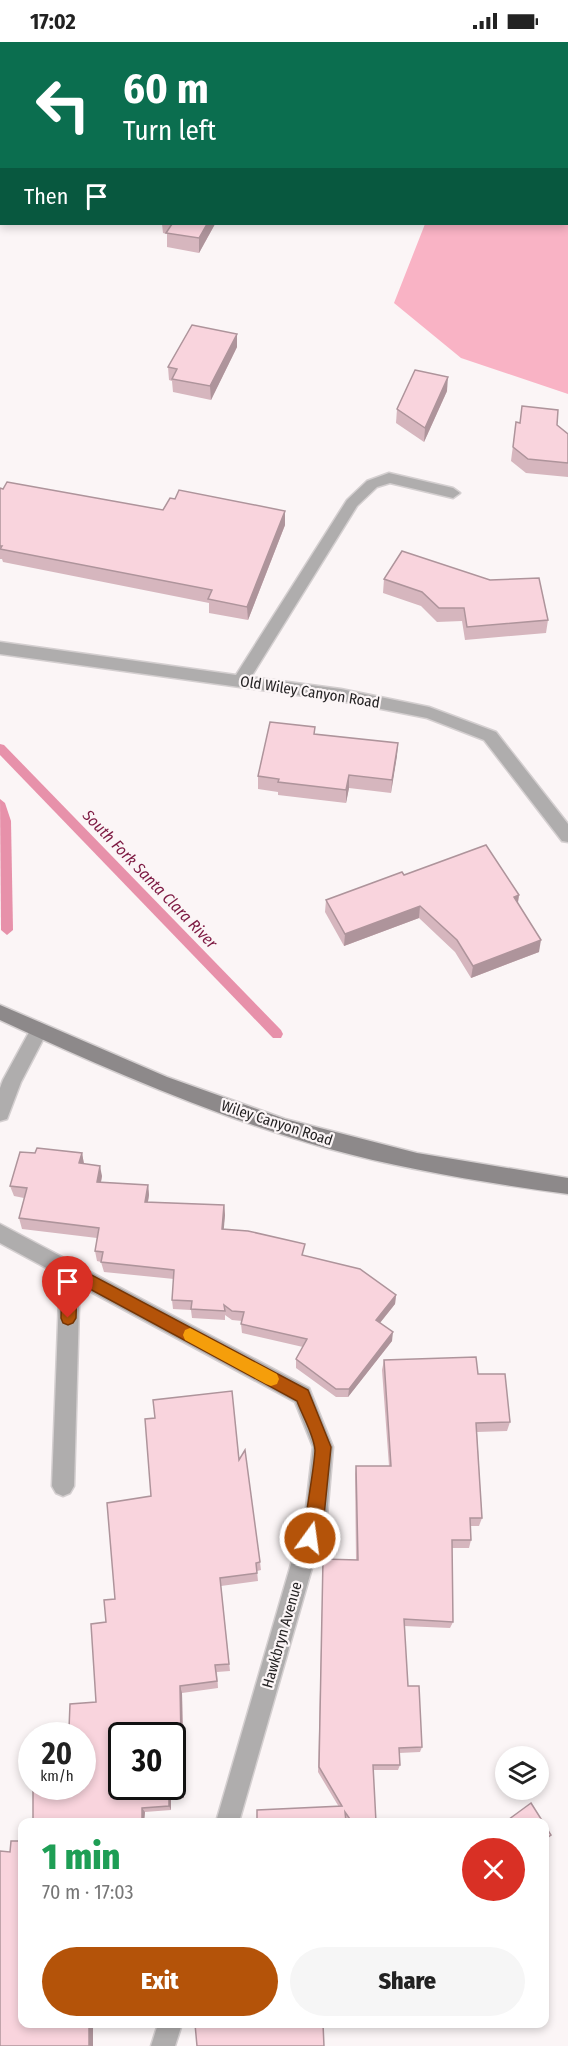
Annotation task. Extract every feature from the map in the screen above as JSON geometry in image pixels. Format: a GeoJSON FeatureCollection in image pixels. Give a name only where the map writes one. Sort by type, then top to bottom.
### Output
{"type":"FeatureCollection","features":[{"type":"Feature","properties":{"kind":"street"},"geometry":{"type":"LineString","coordinates":[[240,681],[352,503],[372,484],[389,478],[453,494]]}},
{"type":"Feature","properties":{"kind":"street","name":"Old Wiley Canyon Road"},"geometry":{"type":"LineString","coordinates":[[0,648],[341,695],[429,713],[490,736],[568,836]]}},
{"type":"Feature","properties":{"kind":"street","name":"Wiley Canyon Road"},"geometry":{"type":"LineString","coordinates":[[0,1012],[212,1102],[326,1140],[459,1171],[568,1186]]}},
{"type":"Feature","properties":{"kind":"street"},"geometry":{"type":"LineString","coordinates":[[0,1113],[12,1080],[39,1030]]}},
{"type":"Feature","properties":{"kind":"street","name":"Hawkbryn Avenue"},"geometry":{"type":"LineString","coordinates":[[0,1233],[302,1395],[323,1447],[316,1516],[229,1818]]}},
{"type":"Feature","properties":{"kind":"street"},"geometry":{"type":"LineString","coordinates":[[63,1486],[69,1270]]}},
{"type":"Feature","properties":{"kind":"street"},"geometry":{"type":"LineString","coordinates":[[163,2046],[169,2028]]}},
{"type":"Feature","properties":{"kind":"shaded area"},"geometry":{"type":"Polygon","coordinates":[[[425,225],[568,225],[568,394],[461,358],[394,303],[425,225]]]}},
{"type":"Feature","properties":{"kind":"building"},"geometry":{"type":"Polygon","coordinates":[[[171,225],[206,225],[199,238],[166,233],[171,225]]]}},
{"type":"Feature","properties":{"kind":"building"},"geometry":{"type":"Polygon","coordinates":[[[192,325],[237,334],[210,386],[172,379],[177,369],[168,367],[192,325]]]}},
{"type":"Feature","properties":{"kind":"building"},"geometry":{"type":"Polygon","coordinates":[[[415,370],[448,377],[425,428],[397,409],[415,370]]]}},
{"type":"Feature","properties":{"kind":"building"},"geometry":{"type":"Polygon","coordinates":[[[522,406],[558,410],[557,425],[568,434],[568,463],[528,459],[513,447],[516,422],[520,423],[522,406]]]}},
{"type":"Feature","properties":{"kind":"building"},"geometry":{"type":"Polygon","coordinates":[[[7,482],[163,510],[170,498],[175,499],[179,490],[285,511],[247,607],[208,599],[212,590],[0,549],[2,546],[0,546],[0,488],[3,489],[7,482]]]}},
{"type":"Feature","properties":{"kind":"building"},"geometry":{"type":"Polygon","coordinates":[[[402,551],[490,580],[539,578],[548,620],[467,627],[464,608],[439,608],[422,592],[384,579],[402,551]]]}},
{"type":"Feature","properties":{"kind":"building"},"geometry":{"type":"Polygon","coordinates":[[[270,722],[315,727],[314,734],[398,743],[392,780],[349,775],[346,790],[278,782],[279,779],[258,776],[270,722]]]}},
{"type":"Feature","properties":{"kind":"building"},"geometry":{"type":"Polygon","coordinates":[[[486,845],[519,895],[514,897],[541,940],[473,966],[457,940],[420,906],[345,934],[326,900],[402,872],[404,875],[486,845]]]}},
{"type":"Feature","properties":{"kind":"building"},"geometry":{"type":"Polygon","coordinates":[[[37,1148],[82,1153],[79,1163],[100,1166],[97,1182],[148,1185],[145,1202],[224,1205],[222,1229],[248,1231],[305,1244],[302,1255],[360,1269],[396,1295],[376,1320],[393,1332],[349,1389],[336,1389],[296,1359],[307,1339],[241,1324],[244,1312],[232,1311],[224,1305],[225,1311],[191,1309],[192,1301],[172,1300],[174,1270],[101,1262],[103,1252],[95,1251],[99,1228],[19,1218],[27,1188],[10,1186],[20,1152],[35,1153],[37,1148]]]}},
{"type":"Feature","properties":{"kind":"building"},"geometry":{"type":"Polygon","coordinates":[[[476,1357],[478,1374],[505,1374],[510,1422],[476,1423],[482,1518],[470,1518],[471,1540],[452,1540],[453,1622],[404,1619],[408,1686],[419,1686],[422,1747],[399,1748],[400,1765],[373,1765],[376,1818],[349,1818],[345,1812],[346,1818],[257,1818],[257,1810],[342,1806],[319,1767],[323,1559],[358,1560],[356,1466],[391,1466],[384,1360],[476,1357]]]}},
{"type":"Feature","properties":{"kind":"building"},"geometry":{"type":"Polygon","coordinates":[[[232,1391],[239,1460],[245,1450],[260,1562],[256,1563],[257,1573],[220,1578],[229,1664],[215,1665],[217,1681],[180,1686],[181,1722],[108,1722],[108,1800],[169,1800],[169,1806],[142,1808],[142,1818],[33,1818],[33,1800],[96,1800],[96,1722],[69,1722],[70,1704],[96,1702],[91,1624],[106,1622],[104,1600],[115,1599],[107,1503],[151,1496],[145,1419],[155,1418],[153,1400],[232,1391]]]}},
{"type":"Feature","properties":{"kind":"building"},"geometry":{"type":"Polygon","coordinates":[[[531,1803],[540,1818],[510,1818],[531,1803]]]}},
{"type":"Feature","properties":{"kind":"building"},"geometry":{"type":"Polygon","coordinates":[[[11,1841],[18,1841],[18,2028],[89,2028],[89,2046],[0,2046],[0,1851],[10,1852],[11,1841]]]}},
{"type":"Feature","properties":{"kind":"building"},"geometry":{"type":"Polygon","coordinates":[[[195,2028],[323,2028],[324,2046],[197,2046],[195,2028]]]}},
{"type":"Feature","properties":{"kind":"waterway","name":"South Fork Santa Clara River"},"geometry":{"type":"LineString","coordinates":[[0,748],[277,1034]]}},
{"type":"Feature","properties":{"kind":"waterway"},"geometry":{"type":"LineString","coordinates":[[0,803],[6,821],[7,930]]}},
{"type":"Feature","properties":{"kind":"slow traffic"},"geometry":{"type":"LineString","coordinates":[[190,1335],[271,1379]]}},
{"type":"Feature","properties":{"kind":"route"},"geometry":{"type":"LineString","coordinates":[[68,1318],[69,1270],[302,1395],[323,1447],[316,1516],[310,1538]]}}]}
